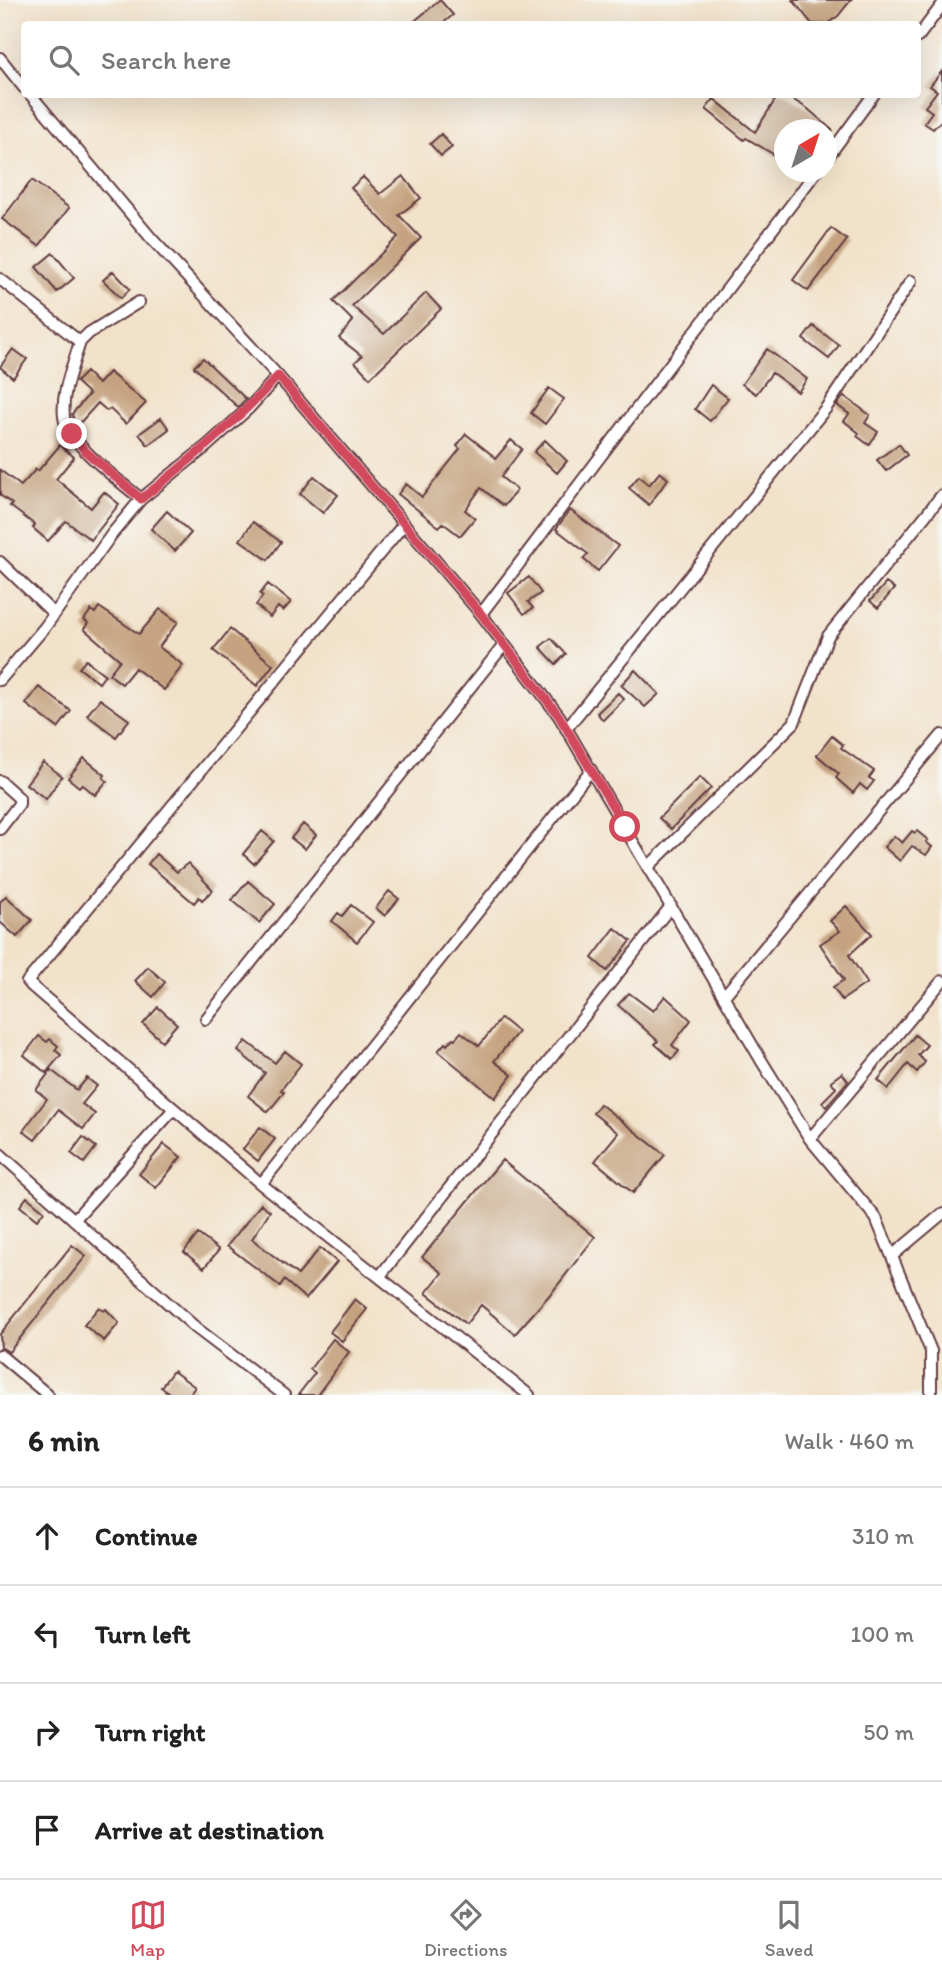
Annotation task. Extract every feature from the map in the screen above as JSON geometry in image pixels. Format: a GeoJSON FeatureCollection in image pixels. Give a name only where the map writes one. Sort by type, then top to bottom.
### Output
{"type":"FeatureCollection","features":[{"type":"Feature","properties":{"kind":"street"},"geometry":{"type":"LineString","coordinates":[[921,33],[942,5]]}},
{"type":"Feature","properties":{"kind":"street"},"geometry":{"type":"LineString","coordinates":[[0,58],[21,84]]}},
{"type":"Feature","properties":{"kind":"street"},"geometry":{"type":"LineString","coordinates":[[33,98],[151,238],[278,376],[481,614],[566,729],[810,1139],[876,1218],[937,1349],[931,1395]]}},
{"type":"Feature","properties":{"kind":"street"},"geometry":{"type":"LineString","coordinates":[[837,144],[871,98]]}},
{"type":"Feature","properties":{"kind":"street"},"geometry":{"type":"LineString","coordinates":[[481,614],[808,182]]}},
{"type":"Feature","properties":{"kind":"street"},"geometry":{"type":"LineString","coordinates":[[0,279],[80,342]]}},
{"type":"Feature","properties":{"kind":"street"},"geometry":{"type":"LineString","coordinates":[[566,729],[826,408],[911,281]]}},
{"type":"Feature","properties":{"kind":"street"},"geometry":{"type":"LineString","coordinates":[[139,302],[89,333],[80,342],[65,389],[64,419],[85,451],[141,499]]}},
{"type":"Feature","properties":{"kind":"street"},"geometry":{"type":"LineString","coordinates":[[0,680],[141,499],[208,446],[249,408],[278,376]]}},
{"type":"Feature","properties":{"kind":"street"},"geometry":{"type":"LineString","coordinates":[[648,867],[794,723],[828,636],[942,495]]}},
{"type":"Feature","properties":{"kind":"street"},"geometry":{"type":"LineString","coordinates":[[404,524],[27,982],[261,1184],[528,1395]]}},
{"type":"Feature","properties":{"kind":"street"},"geometry":{"type":"LineString","coordinates":[[0,562],[54,614]]}},
{"type":"Feature","properties":{"kind":"street"},"geometry":{"type":"LineString","coordinates":[[206,1019],[504,645]]}},
{"type":"Feature","properties":{"kind":"street"},"geometry":{"type":"LineString","coordinates":[[724,996],[942,735]]}},
{"type":"Feature","properties":{"kind":"street"},"geometry":{"type":"LineString","coordinates":[[261,1184],[591,770]]}},
{"type":"Feature","properties":{"kind":"street"},"geometry":{"type":"LineString","coordinates":[[0,781],[19,798],[19,804],[0,830]]}},
{"type":"Feature","properties":{"kind":"street"},"geometry":{"type":"LineString","coordinates":[[380,1276],[671,906]]}},
{"type":"Feature","properties":{"kind":"street"},"geometry":{"type":"LineString","coordinates":[[810,1139],[942,981]]}},
{"type":"Feature","properties":{"kind":"street"},"geometry":{"type":"LineString","coordinates":[[74,1220],[173,1110]]}},
{"type":"Feature","properties":{"kind":"street"},"geometry":{"type":"LineString","coordinates":[[0,1154],[196,1328],[284,1395]]}},
{"type":"Feature","properties":{"kind":"street"},"geometry":{"type":"LineString","coordinates":[[893,1255],[942,1214]]}},
{"type":"Feature","properties":{"kind":"street"},"geometry":{"type":"LineString","coordinates":[[0,1355],[48,1395]]}},
{"type":"Feature","properties":{"kind":"building"},"geometry":{"type":"Polygon","coordinates":[[[440,0],[453,15],[446,21],[415,21],[440,0]]]}},
{"type":"Feature","properties":{"kind":"building"},"geometry":{"type":"Polygon","coordinates":[[[793,0],[851,0],[831,21],[810,21],[793,0]]]}},
{"type":"Feature","properties":{"kind":"building"},"geometry":{"type":"Polygon","coordinates":[[[942,71],[942,120],[933,129],[924,123],[932,112],[925,107],[937,91],[930,86],[942,71]]]}},
{"type":"Feature","properties":{"kind":"building"},"geometry":{"type":"Polygon","coordinates":[[[776,98],[790,98],[819,119],[774,119],[774,155],[746,138],[744,140],[706,109],[714,99],[755,132],[776,98]]]}},
{"type":"Feature","properties":{"kind":"building"},"geometry":{"type":"Polygon","coordinates":[[[441,134],[452,147],[441,156],[430,144],[441,134]]]}},
{"type":"Feature","properties":{"kind":"building"},"geometry":{"type":"Polygon","coordinates":[[[403,176],[421,198],[399,215],[421,238],[352,306],[384,334],[426,293],[441,309],[370,378],[355,362],[362,356],[339,338],[353,321],[333,301],[398,237],[351,188],[363,177],[380,194],[403,176]]]}},
{"type":"Feature","properties":{"kind":"building"},"geometry":{"type":"Polygon","coordinates":[[[32,180],[69,208],[39,246],[2,219],[32,180]]]}},
{"type":"Feature","properties":{"kind":"building"},"geometry":{"type":"Polygon","coordinates":[[[831,228],[847,240],[808,291],[793,280],[831,228]]]}},
{"type":"Feature","properties":{"kind":"building"},"geometry":{"type":"Polygon","coordinates":[[[53,253],[74,278],[57,292],[36,267],[53,253]]]}},
{"type":"Feature","properties":{"kind":"building"},"geometry":{"type":"Polygon","coordinates":[[[113,271],[130,289],[121,298],[103,280],[113,271]]]}},
{"type":"Feature","properties":{"kind":"building"},"geometry":{"type":"Polygon","coordinates":[[[813,326],[839,345],[829,359],[803,339],[813,326]]]}},
{"type":"Feature","properties":{"kind":"building"},"geometry":{"type":"Polygon","coordinates":[[[13,349],[27,359],[13,378],[0,367],[13,349]]]}},
{"type":"Feature","properties":{"kind":"building"},"geometry":{"type":"Polygon","coordinates":[[[767,349],[807,379],[798,392],[772,373],[756,394],[742,384],[767,349]]]}},
{"type":"Feature","properties":{"kind":"building"},"geometry":{"type":"Polygon","coordinates":[[[203,358],[246,399],[238,407],[194,367],[203,358]]]}},
{"type":"Feature","properties":{"kind":"building"},"geometry":{"type":"Polygon","coordinates":[[[86,372],[98,384],[109,372],[146,403],[126,424],[110,409],[107,411],[98,403],[78,425],[72,414],[89,394],[76,382],[86,372]]]}},
{"type":"Feature","properties":{"kind":"building"},"geometry":{"type":"Polygon","coordinates":[[[711,385],[728,398],[710,421],[695,409],[711,385]]]}},
{"type":"Feature","properties":{"kind":"building"},"geometry":{"type":"Polygon","coordinates":[[[549,388],[564,399],[545,424],[531,413],[549,388]]]}},
{"type":"Feature","properties":{"kind":"building"},"geometry":{"type":"Polygon","coordinates":[[[844,396],[870,415],[865,423],[878,432],[869,445],[844,421],[849,414],[837,405],[844,396]]]}},
{"type":"Feature","properties":{"kind":"building"},"geometry":{"type":"Polygon","coordinates":[[[161,418],[169,429],[148,445],[139,434],[161,418]]]}},
{"type":"Feature","properties":{"kind":"building"},"geometry":{"type":"Polygon","coordinates":[[[466,434],[496,458],[511,440],[522,449],[501,477],[517,490],[504,506],[481,488],[465,510],[475,518],[460,536],[443,523],[439,527],[398,494],[406,484],[422,497],[460,449],[457,446],[466,434]]]}},
{"type":"Feature","properties":{"kind":"building"},"geometry":{"type":"Polygon","coordinates":[[[545,440],[567,461],[557,473],[534,452],[545,440]]]}},
{"type":"Feature","properties":{"kind":"building"},"geometry":{"type":"Polygon","coordinates":[[[899,444],[907,455],[886,471],[877,460],[899,444]]]}},
{"type":"Feature","properties":{"kind":"building"},"geometry":{"type":"Polygon","coordinates":[[[60,445],[74,457],[56,479],[91,508],[104,492],[119,504],[91,540],[66,521],[48,541],[33,528],[35,525],[0,495],[0,470],[21,486],[60,445]]]}},
{"type":"Feature","properties":{"kind":"building"},"geometry":{"type":"Polygon","coordinates":[[[660,472],[668,479],[649,505],[629,488],[639,476],[649,485],[660,472]]]}},
{"type":"Feature","properties":{"kind":"building"},"geometry":{"type":"Polygon","coordinates":[[[314,476],[338,495],[323,513],[300,494],[314,476]]]}},
{"type":"Feature","properties":{"kind":"building"},"geometry":{"type":"Polygon","coordinates":[[[570,510],[618,546],[598,571],[583,559],[588,554],[556,529],[570,510]]]}},
{"type":"Feature","properties":{"kind":"building"},"geometry":{"type":"Polygon","coordinates":[[[167,511],[191,533],[175,551],[151,529],[167,511]]]}},
{"type":"Feature","properties":{"kind":"building"},"geometry":{"type":"Polygon","coordinates":[[[253,522],[281,542],[268,560],[240,540],[253,522]]]}},
{"type":"Feature","properties":{"kind":"building"},"geometry":{"type":"Polygon","coordinates":[[[529,577],[541,593],[528,602],[533,608],[524,614],[508,593],[529,577]]]}},
{"type":"Feature","properties":{"kind":"building"},"geometry":{"type":"Polygon","coordinates":[[[886,583],[894,589],[878,608],[870,601],[886,583]]]}},
{"type":"Feature","properties":{"kind":"building"},"geometry":{"type":"Polygon","coordinates":[[[268,584],[291,602],[283,611],[278,607],[270,617],[256,605],[268,584]]]}},
{"type":"Feature","properties":{"kind":"building"},"geometry":{"type":"Polygon","coordinates":[[[99,607],[139,634],[160,609],[178,622],[159,647],[183,665],[164,690],[135,668],[122,684],[109,674],[120,660],[84,629],[88,623],[84,620],[91,610],[95,613],[99,607]]]}},
{"type":"Feature","properties":{"kind":"building"},"geometry":{"type":"Polygon","coordinates":[[[230,629],[273,665],[257,686],[213,650],[230,629]]]}},
{"type":"Feature","properties":{"kind":"building"},"geometry":{"type":"Polygon","coordinates":[[[551,638],[566,654],[556,664],[540,647],[551,638]]]}},
{"type":"Feature","properties":{"kind":"building"},"geometry":{"type":"Polygon","coordinates":[[[86,660],[105,675],[99,683],[79,668],[86,660]]]}},
{"type":"Feature","properties":{"kind":"building"},"geometry":{"type":"Polygon","coordinates":[[[635,670],[659,694],[645,707],[621,685],[635,670]]]}},
{"type":"Feature","properties":{"kind":"building"},"geometry":{"type":"Polygon","coordinates":[[[39,687],[71,711],[58,728],[26,704],[39,687]]]}},
{"type":"Feature","properties":{"kind":"building"},"geometry":{"type":"Polygon","coordinates":[[[618,693],[624,699],[603,720],[597,713],[618,693]]]}},
{"type":"Feature","properties":{"kind":"building"},"geometry":{"type":"Polygon","coordinates":[[[100,699],[129,720],[116,737],[87,715],[100,699]]]}},
{"type":"Feature","properties":{"kind":"building"},"geometry":{"type":"Polygon","coordinates":[[[832,736],[843,745],[841,748],[874,771],[869,778],[874,781],[867,790],[860,784],[853,793],[836,778],[839,774],[817,755],[832,736]]]}},
{"type":"Feature","properties":{"kind":"building"},"geometry":{"type":"Polygon","coordinates":[[[84,758],[105,775],[103,778],[107,781],[95,795],[82,784],[79,787],[68,778],[84,758]]]}},
{"type":"Feature","properties":{"kind":"building"},"geometry":{"type":"Polygon","coordinates":[[[43,762],[62,776],[46,799],[26,784],[43,762]]]}},
{"type":"Feature","properties":{"kind":"building"},"geometry":{"type":"Polygon","coordinates":[[[700,777],[711,788],[671,829],[659,818],[700,777]]]}},
{"type":"Feature","properties":{"kind":"building"},"geometry":{"type":"Polygon","coordinates":[[[303,824],[316,835],[305,849],[291,838],[303,824]]]}},
{"type":"Feature","properties":{"kind":"building"},"geometry":{"type":"Polygon","coordinates":[[[262,831],[274,841],[254,864],[243,854],[262,831]]]}},
{"type":"Feature","properties":{"kind":"building"},"geometry":{"type":"Polygon","coordinates":[[[912,831],[917,831],[932,847],[926,855],[912,846],[900,861],[884,847],[894,836],[902,843],[912,831]]]}},
{"type":"Feature","properties":{"kind":"building"},"geometry":{"type":"Polygon","coordinates":[[[156,854],[177,872],[188,863],[213,890],[202,900],[199,897],[194,903],[148,864],[156,854]]]}},
{"type":"Feature","properties":{"kind":"building"},"geometry":{"type":"Polygon","coordinates":[[[248,881],[275,904],[259,923],[232,900],[248,881]]]}},
{"type":"Feature","properties":{"kind":"building"},"geometry":{"type":"Polygon","coordinates":[[[389,891],[399,899],[385,916],[376,908],[389,891]]]}},
{"type":"Feature","properties":{"kind":"building"},"geometry":{"type":"Polygon","coordinates":[[[6,896],[32,920],[17,937],[0,922],[0,902],[6,896]]]}},
{"type":"Feature","properties":{"kind":"building"},"geometry":{"type":"Polygon","coordinates":[[[351,905],[373,922],[357,942],[332,921],[338,913],[342,916],[351,905]]]}},
{"type":"Feature","properties":{"kind":"building"},"geometry":{"type":"Polygon","coordinates":[[[846,906],[872,934],[849,955],[867,983],[842,1000],[833,987],[844,980],[820,944],[840,931],[830,921],[846,906]]]}},
{"type":"Feature","properties":{"kind":"building"},"geometry":{"type":"Polygon","coordinates":[[[615,928],[631,941],[607,971],[592,958],[615,928]]]}},
{"type":"Feature","properties":{"kind":"building"},"geometry":{"type":"Polygon","coordinates":[[[148,967],[165,982],[153,997],[135,981],[148,967]]]}},
{"type":"Feature","properties":{"kind":"building"},"geometry":{"type":"Polygon","coordinates":[[[629,993],[653,1011],[665,996],[691,1020],[672,1045],[679,1051],[672,1059],[655,1044],[658,1041],[618,1005],[629,993]]]}},
{"type":"Feature","properties":{"kind":"building"},"geometry":{"type":"Polygon","coordinates":[[[158,1007],[177,1024],[162,1041],[143,1024],[158,1007]]]}},
{"type":"Feature","properties":{"kind":"building"},"geometry":{"type":"Polygon","coordinates":[[[501,1018],[518,1032],[494,1061],[512,1075],[495,1098],[438,1051],[461,1032],[479,1046],[501,1018]]]}},
{"type":"Feature","properties":{"kind":"building"},"geometry":{"type":"Polygon","coordinates":[[[915,1035],[927,1045],[918,1055],[925,1062],[917,1072],[908,1064],[888,1089],[878,1080],[915,1035]]]}},
{"type":"Feature","properties":{"kind":"building"},"geometry":{"type":"Polygon","coordinates":[[[39,1036],[47,1042],[50,1039],[58,1046],[55,1050],[61,1055],[46,1073],[24,1055],[39,1036]]]}},
{"type":"Feature","properties":{"kind":"building"},"geometry":{"type":"Polygon","coordinates":[[[246,1041],[275,1063],[285,1051],[301,1064],[268,1112],[248,1096],[265,1073],[238,1051],[246,1041]]]}},
{"type":"Feature","properties":{"kind":"building"},"geometry":{"type":"Polygon","coordinates":[[[51,1070],[77,1090],[87,1078],[97,1086],[82,1104],[95,1114],[83,1129],[58,1110],[35,1140],[23,1131],[47,1099],[36,1090],[51,1070]]]}},
{"type":"Feature","properties":{"kind":"building"},"geometry":{"type":"Polygon","coordinates":[[[842,1073],[848,1081],[826,1107],[822,1102],[836,1088],[831,1081],[842,1073]]]}},
{"type":"Feature","properties":{"kind":"building"},"geometry":{"type":"Polygon","coordinates":[[[600,1104],[665,1155],[633,1193],[595,1161],[618,1133],[593,1113],[600,1104]]]}},
{"type":"Feature","properties":{"kind":"building"},"geometry":{"type":"Polygon","coordinates":[[[260,1127],[275,1139],[258,1161],[243,1149],[260,1127]]]}},
{"type":"Feature","properties":{"kind":"building"},"geometry":{"type":"Polygon","coordinates":[[[83,1137],[96,1147],[84,1163],[71,1153],[83,1137]]]}},
{"type":"Feature","properties":{"kind":"building"},"geometry":{"type":"Polygon","coordinates":[[[164,1144],[181,1157],[156,1188],[139,1174],[164,1144]]]}},
{"type":"Feature","properties":{"kind":"building"},"geometry":{"type":"Polygon","coordinates":[[[502,1160],[595,1237],[515,1334],[481,1305],[466,1324],[426,1293],[442,1273],[422,1257],[502,1160]]]}},
{"type":"Feature","properties":{"kind":"building"},"geometry":{"type":"Polygon","coordinates":[[[27,1197],[44,1211],[37,1220],[20,1206],[27,1197]]]}},
{"type":"Feature","properties":{"kind":"building"},"geometry":{"type":"Polygon","coordinates":[[[261,1204],[270,1211],[252,1239],[298,1275],[320,1248],[337,1262],[306,1299],[284,1280],[280,1286],[227,1246],[261,1204]]]}},
{"type":"Feature","properties":{"kind":"building"},"geometry":{"type":"Polygon","coordinates":[[[198,1234],[219,1250],[204,1268],[184,1252],[198,1234]]]}},
{"type":"Feature","properties":{"kind":"building"},"geometry":{"type":"Polygon","coordinates":[[[72,1245],[86,1256],[9,1352],[1,1347],[0,1334],[72,1245]]]}},
{"type":"Feature","properties":{"kind":"building"},"geometry":{"type":"Polygon","coordinates":[[[355,1299],[367,1309],[342,1341],[330,1332],[355,1299]]]}},
{"type":"Feature","properties":{"kind":"building"},"geometry":{"type":"Polygon","coordinates":[[[99,1307],[104,1311],[106,1309],[119,1323],[104,1341],[84,1325],[99,1307]]]}},
{"type":"Feature","properties":{"kind":"building"},"geometry":{"type":"Polygon","coordinates":[[[333,1339],[349,1352],[317,1395],[298,1395],[315,1373],[310,1369],[333,1339]]]}},
{"type":"Feature","properties":{"kind":"building"},"geometry":{"type":"Polygon","coordinates":[[[173,1371],[195,1387],[189,1395],[172,1395],[161,1387],[173,1371]]]}},
{"type":"Feature","properties":{"kind":"route"},"geometry":{"type":"LineString","coordinates":[[72,434],[85,451],[141,499],[208,446],[249,408],[278,376],[481,614],[559,716],[625,827]]}}]}
